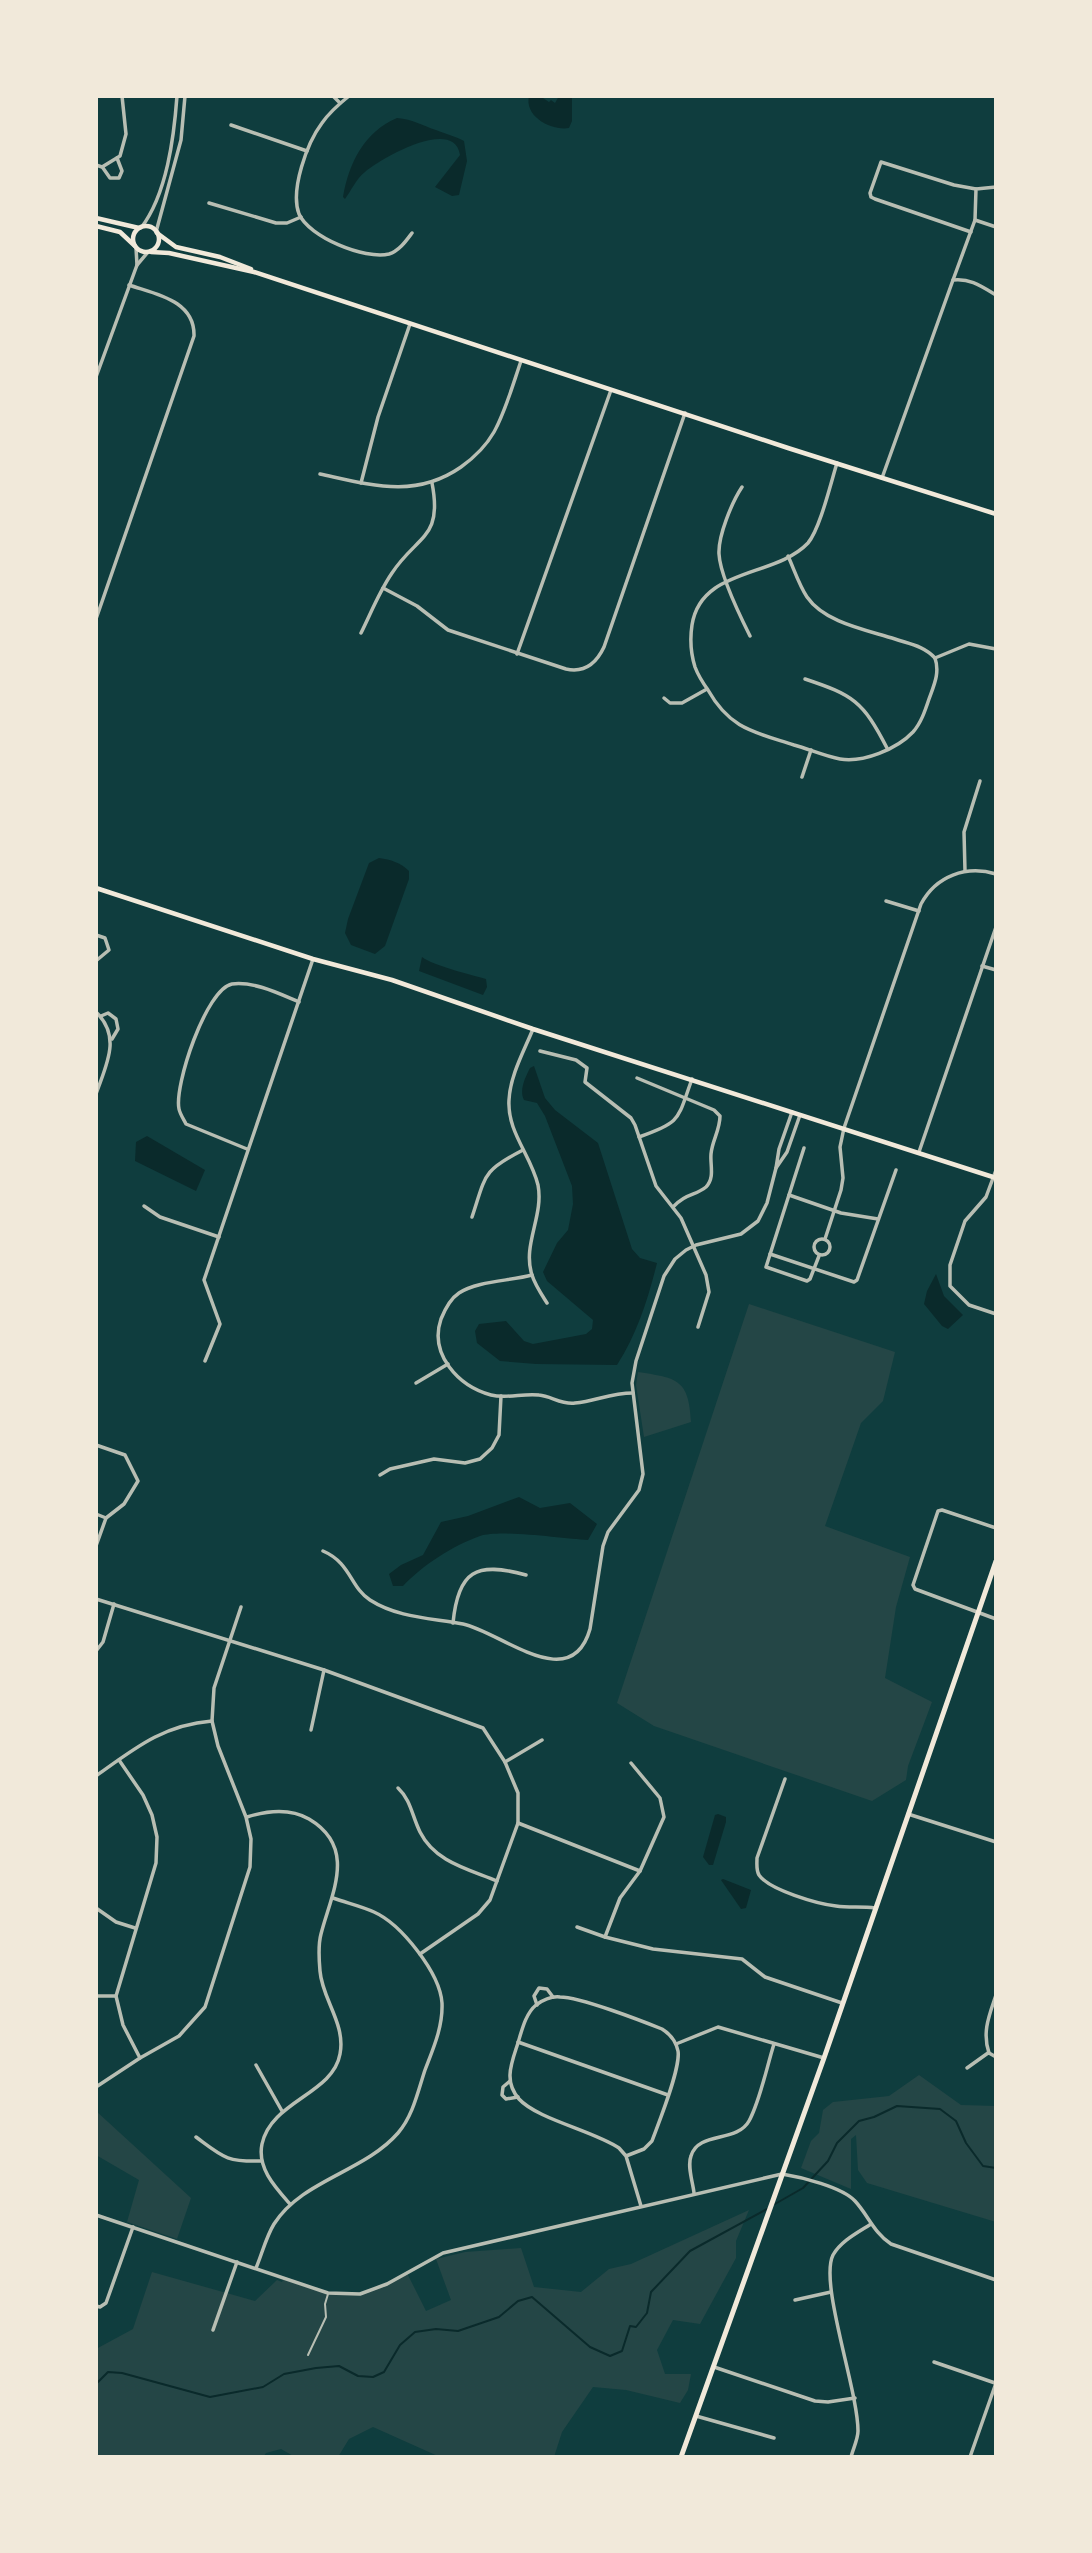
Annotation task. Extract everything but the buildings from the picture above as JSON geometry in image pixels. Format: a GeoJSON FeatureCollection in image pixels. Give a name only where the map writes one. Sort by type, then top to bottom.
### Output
{"type":"FeatureCollection","features":[{"type":"Feature","properties":{"kind":"main road"},"geometry":{"type":"LineString","coordinates":[[96,218],[141,228],[149,227],[176,247],[220,257],[254,272],[410,324],[996,514]]}},
{"type":"Feature","properties":{"kind":"main road"},"geometry":{"type":"LineString","coordinates":[[96,226],[120,232],[135,247],[149,252],[169,253],[254,272]]}},
{"type":"Feature","properties":{"kind":"main road"},"geometry":{"type":"LineString","coordinates":[[135,247],[134,236],[141,228]]}},
{"type":"Feature","properties":{"kind":"main road"},"geometry":{"type":"LineString","coordinates":[[149,252],[159,242],[157,232]]}},
{"type":"Feature","properties":{"kind":"main road"},"geometry":{"type":"LineString","coordinates":[[96,888],[313,959],[392,980],[533,1029],[995,1178]]}},
{"type":"Feature","properties":{"kind":"main road"},"geometry":{"type":"LineString","coordinates":[[681,2457],[824,2058],[996,1560]]}},
{"type":"Feature","properties":{"kind":"street"},"geometry":{"type":"LineString","coordinates":[[96,165],[102,167],[110,178],[119,178],[122,171],[118,157],[126,134],[122,96]]}},
{"type":"Feature","properties":{"kind":"street"},"geometry":{"type":"LineString","coordinates":[[141,228],[155,205],[171,147],[177,96]]}},
{"type":"Feature","properties":{"kind":"street"},"geometry":{"type":"LineString","coordinates":[[157,232],[181,140],[185,96]]}},
{"type":"Feature","properties":{"kind":"street"},"geometry":{"type":"LineString","coordinates":[[333,96],[340,103]]}},
{"type":"Feature","properties":{"kind":"street"},"geometry":{"type":"LineString","coordinates":[[349,96],[323,121],[307,151],[296,200],[301,217],[309,228],[322,238],[377,255],[395,251],[412,233]]}},
{"type":"Feature","properties":{"kind":"street"},"geometry":{"type":"LineString","coordinates":[[231,125],[307,151]]}},
{"type":"Feature","properties":{"kind":"street"},"geometry":{"type":"LineString","coordinates":[[102,167],[118,157]]}},
{"type":"Feature","properties":{"kind":"street"},"geometry":{"type":"LineString","coordinates":[[971,232],[871,197],[881,162],[954,185],[996,187]]}},
{"type":"Feature","properties":{"kind":"street"},"geometry":{"type":"LineString","coordinates":[[882,478],[975,220],[976,188]]}},
{"type":"Feature","properties":{"kind":"street"},"geometry":{"type":"LineString","coordinates":[[209,203],[276,223],[287,223],[301,217]]}},
{"type":"Feature","properties":{"kind":"street"},"geometry":{"type":"LineString","coordinates":[[975,220],[996,227]]}},
{"type":"Feature","properties":{"kind":"street"},"geometry":{"type":"LineString","coordinates":[[96,377],[136,265],[135,247]]}},
{"type":"Feature","properties":{"kind":"street"},"geometry":{"type":"LineString","coordinates":[[136,265],[149,252]]}},
{"type":"Feature","properties":{"kind":"street"},"geometry":{"type":"LineString","coordinates":[[953,280],[963,278],[972,281],[996,295]]}},
{"type":"Feature","properties":{"kind":"street"},"geometry":{"type":"LineString","coordinates":[[96,620],[194,336],[195,326],[180,304],[129,285]]}},
{"type":"Feature","properties":{"kind":"street"},"geometry":{"type":"LineString","coordinates":[[362,483],[379,417],[410,324]]}},
{"type":"Feature","properties":{"kind":"street"},"geometry":{"type":"LineString","coordinates":[[320,474],[362,483],[406,488],[432,482],[449,474],[472,458],[489,440],[498,424],[522,361]]}},
{"type":"Feature","properties":{"kind":"street"},"geometry":{"type":"LineString","coordinates":[[517,654],[611,390]]}},
{"type":"Feature","properties":{"kind":"street"},"geometry":{"type":"LineString","coordinates":[[383,588],[416,606],[448,629],[572,670],[590,666],[604,647],[685,413]]}},
{"type":"Feature","properties":{"kind":"street"},"geometry":{"type":"LineString","coordinates":[[788,556],[806,596],[830,617],[915,645],[928,651],[934,658],[937,673],[920,721],[909,736],[870,757],[838,759],[736,724],[719,708],[695,668],[693,659],[692,624],[705,595],[804,546],[813,534],[837,463]]}},
{"type":"Feature","properties":{"kind":"street"},"geometry":{"type":"LineString","coordinates":[[361,633],[393,571],[430,530],[435,508],[432,482]]}},
{"type":"Feature","properties":{"kind":"street"},"geometry":{"type":"LineString","coordinates":[[742,487],[735,499],[720,545],[720,563],[750,636]]}},
{"type":"Feature","properties":{"kind":"street"},"geometry":{"type":"LineString","coordinates":[[934,658],[969,644],[996,649]]}},
{"type":"Feature","properties":{"kind":"street"},"geometry":{"type":"LineString","coordinates":[[805,679],[853,698],[862,706],[887,748]]}},
{"type":"Feature","properties":{"kind":"street"},"geometry":{"type":"LineString","coordinates":[[664,698],[670,703],[682,703],[707,689]]}},
{"type":"Feature","properties":{"kind":"street"},"geometry":{"type":"LineString","coordinates":[[802,776],[811,750]]}},
{"type":"Feature","properties":{"kind":"street"},"geometry":{"type":"LineString","coordinates":[[965,871],[964,832],[980,781]]}},
{"type":"Feature","properties":{"kind":"street"},"geometry":{"type":"LineString","coordinates":[[825,1238],[843,1178],[840,1147],[844,1128],[925,897],[947,877],[965,871],[980,870],[996,874]]}},
{"type":"Feature","properties":{"kind":"street"},"geometry":{"type":"LineString","coordinates":[[886,901],[919,911]]}},
{"type":"Feature","properties":{"kind":"street"},"geometry":{"type":"LineString","coordinates":[[919,1152],[996,927]]}},
{"type":"Feature","properties":{"kind":"street"},"geometry":{"type":"LineString","coordinates":[[96,935],[106,938],[109,950],[96,959]]}},
{"type":"Feature","properties":{"kind":"street"},"geometry":{"type":"LineString","coordinates":[[205,1361],[219,1324],[204,1280],[313,959]]}},
{"type":"Feature","properties":{"kind":"street"},"geometry":{"type":"LineString","coordinates":[[982,966],[996,970]]}},
{"type":"Feature","properties":{"kind":"street"},"geometry":{"type":"LineString","coordinates":[[247,1149],[186,1124],[179,1109],[179,1094],[200,1021],[222,988],[233,984],[269,990],[299,1002]]}},
{"type":"Feature","properties":{"kind":"street"},"geometry":{"type":"LineString","coordinates":[[96,1012],[101,1016],[112,1039]]}},
{"type":"Feature","properties":{"kind":"street"},"geometry":{"type":"LineString","coordinates":[[96,1094],[110,1056],[112,1039],[118,1029],[116,1019],[108,1013],[101,1016]]}},
{"type":"Feature","properties":{"kind":"street"},"geometry":{"type":"LineString","coordinates":[[533,1029],[513,1081],[509,1101],[511,1125],[535,1175],[540,1198],[531,1243],[532,1275],[547,1303]]}},
{"type":"Feature","properties":{"kind":"street"},"geometry":{"type":"LineString","coordinates":[[540,1051],[586,1065],[585,1082],[631,1118],[656,1186],[681,1218],[709,1283],[708,1300],[698,1327]]}},
{"type":"Feature","properties":{"kind":"street"},"geometry":{"type":"LineString","coordinates":[[637,1078],[714,1110],[720,1120],[711,1153],[712,1173],[709,1183],[681,1198],[673,1207]]}},
{"type":"Feature","properties":{"kind":"street"},"geometry":{"type":"LineString","coordinates":[[639,1137],[669,1127],[676,1119],[692,1079]]}},
{"type":"Feature","properties":{"kind":"street"},"geometry":{"type":"LineString","coordinates":[[323,1551],[343,1564],[370,1600],[419,1618],[474,1628],[517,1650],[546,1658],[565,1658],[583,1648],[590,1629],[605,1539],[641,1483],[643,1466],[633,1393],[636,1361],[664,1276],[675,1259],[694,1246],[741,1234],[764,1212],[779,1149],[792,1112]]}},
{"type":"Feature","properties":{"kind":"street"},"geometry":{"type":"LineString","coordinates":[[776,1168],[787,1152],[800,1114]]}},
{"type":"Feature","properties":{"kind":"street"},"geometry":{"type":"LineString","coordinates":[[804,1148],[765,1267],[807,1280],[810,1279],[819,1256]]}},
{"type":"Feature","properties":{"kind":"street"},"geometry":{"type":"LineString","coordinates":[[472,1217],[486,1175],[496,1164],[523,1150]]}},
{"type":"Feature","properties":{"kind":"street"},"geometry":{"type":"LineString","coordinates":[[770,1254],[854,1282],[858,1280],[897,1170]]}},
{"type":"Feature","properties":{"kind":"street"},"geometry":{"type":"LineString","coordinates":[[996,1170],[986,1197],[965,1221],[950,1265],[950,1286],[969,1305],[996,1314]]}},
{"type":"Feature","properties":{"kind":"street"},"geometry":{"type":"LineString","coordinates":[[789,1195],[834,1210],[878,1220]]}},
{"type":"Feature","properties":{"kind":"street"},"geometry":{"type":"LineString","coordinates":[[144,1206],[160,1217],[219,1237]]}},
{"type":"Feature","properties":{"kind":"street"},"geometry":{"type":"LineString","coordinates":[[818,1238],[825,1238],[830,1242],[826,1256],[819,1256],[814,1252],[818,1238]]}},
{"type":"Feature","properties":{"kind":"street"},"geometry":{"type":"LineString","coordinates":[[532,1275],[471,1287],[453,1297],[443,1312],[438,1335],[440,1348],[448,1364],[469,1386],[501,1396],[537,1394],[570,1403],[613,1393],[633,1393]]}},
{"type":"Feature","properties":{"kind":"street"},"geometry":{"type":"LineString","coordinates":[[416,1383],[448,1364]]}},
{"type":"Feature","properties":{"kind":"street"},"geometry":{"type":"LineString","coordinates":[[380,1475],[390,1469],[434,1459],[466,1463],[480,1459],[492,1448],[499,1435],[501,1396]]}},
{"type":"Feature","properties":{"kind":"street"},"geometry":{"type":"LineString","coordinates":[[96,1445],[125,1455],[138,1481],[124,1504],[106,1518],[96,1546]]}},
{"type":"Feature","properties":{"kind":"street"},"geometry":{"type":"LineString","coordinates":[[996,1528],[938,1511],[913,1585],[915,1589],[996,1619]]}},
{"type":"Feature","properties":{"kind":"street"},"geometry":{"type":"LineString","coordinates":[[96,1514],[106,1518]]}},
{"type":"Feature","properties":{"kind":"street"},"geometry":{"type":"LineString","coordinates":[[453,1623],[457,1593],[470,1576],[495,1568],[526,1575]]}},
{"type":"Feature","properties":{"kind":"street"},"geometry":{"type":"LineString","coordinates":[[96,1599],[324,1670],[483,1728],[505,1762],[518,1793],[518,1823],[490,1900],[478,1913],[420,1954]]}},
{"type":"Feature","properties":{"kind":"street"},"geometry":{"type":"LineString","coordinates":[[96,1651],[103,1642],[114,1604]]}},
{"type":"Feature","properties":{"kind":"street"},"geometry":{"type":"LineString","coordinates":[[96,2087],[179,2036],[205,2007],[250,1867],[251,1839],[246,1817],[218,1746],[212,1721],[214,1688],[241,1607]]}},
{"type":"Feature","properties":{"kind":"street"},"geometry":{"type":"LineString","coordinates":[[311,1730],[324,1670]]}},
{"type":"Feature","properties":{"kind":"street"},"geometry":{"type":"LineString","coordinates":[[96,1776],[164,1731],[188,1723],[212,1721]]}},
{"type":"Feature","properties":{"kind":"street"},"geometry":{"type":"LineString","coordinates":[[505,1762],[542,1740]]}},
{"type":"Feature","properties":{"kind":"street"},"geometry":{"type":"LineString","coordinates":[[119,1760],[148,1805],[157,1838],[156,1863],[116,1996],[123,2025],[140,2058]]}},
{"type":"Feature","properties":{"kind":"street"},"geometry":{"type":"LineString","coordinates":[[605,1937],[620,1898],[640,1871],[664,1817],[660,1798],[631,1763]]}},
{"type":"Feature","properties":{"kind":"street"},"geometry":{"type":"LineString","coordinates":[[785,1779],[757,1858],[760,1875],[770,1884],[789,1893],[830,1905],[875,1908]]}},
{"type":"Feature","properties":{"kind":"street"},"geometry":{"type":"LineString","coordinates":[[398,1788],[407,1797],[421,1834],[432,1849],[447,1862],[497,1881]]}},
{"type":"Feature","properties":{"kind":"street"},"geometry":{"type":"LineString","coordinates":[[246,1817],[265,1811],[304,1816],[318,1824],[333,1844],[337,1857],[338,1877],[320,1936],[320,1975],[340,2033],[340,2055],[329,2077],[282,2111],[267,2128],[261,2145],[261,2161],[271,2181],[290,2204]]}},
{"type":"Feature","properties":{"kind":"street"},"geometry":{"type":"LineString","coordinates":[[908,1814],[996,1842]]}},
{"type":"Feature","properties":{"kind":"street"},"geometry":{"type":"LineString","coordinates":[[518,1823],[640,1871]]}},
{"type":"Feature","properties":{"kind":"street"},"geometry":{"type":"LineString","coordinates":[[256,2268],[273,2225],[290,2204],[381,2149],[398,2133],[410,2114],[441,2026],[442,2002],[438,1987],[420,1954],[400,1930],[376,1913],[333,1898]]}},
{"type":"Feature","properties":{"kind":"street"},"geometry":{"type":"LineString","coordinates":[[96,1908],[116,1922],[135,1928]]}},
{"type":"Feature","properties":{"kind":"street"},"geometry":{"type":"LineString","coordinates":[[577,1927],[653,1949],[742,1959],[765,1977],[842,2003]]}},
{"type":"Feature","properties":{"kind":"street"},"geometry":{"type":"LineString","coordinates":[[537,2005],[534,1996],[539,1988],[547,1989],[553,1997]]}},
{"type":"Feature","properties":{"kind":"street"},"geometry":{"type":"LineString","coordinates":[[996,1995],[985,2028],[989,2053],[996,2057]]}},
{"type":"Feature","properties":{"kind":"street"},"geometry":{"type":"LineString","coordinates":[[96,1996],[116,1996]]}},
{"type":"Feature","properties":{"kind":"street"},"geometry":{"type":"LineString","coordinates":[[626,2156],[641,2151],[650,2144],[678,2063],[676,2044],[670,2035],[657,2027],[573,1999],[553,1997],[544,2000],[530,2013],[518,2042],[510,2068],[513,2090],[529,2107],[614,2145],[626,2156],[642,2206]]}},
{"type":"Feature","properties":{"kind":"street"},"geometry":{"type":"LineString","coordinates":[[676,2044],[718,2027],[824,2058]]}},
{"type":"Feature","properties":{"kind":"street"},"geometry":{"type":"LineString","coordinates":[[518,2042],[668,2095]]}},
{"type":"Feature","properties":{"kind":"street"},"geometry":{"type":"LineString","coordinates":[[694,2193],[690,2157],[696,2146],[736,2133],[748,2123],[774,2043]]}},
{"type":"Feature","properties":{"kind":"street"},"geometry":{"type":"LineString","coordinates":[[967,2068],[989,2053]]}},
{"type":"Feature","properties":{"kind":"street"},"geometry":{"type":"LineString","coordinates":[[256,2065],[282,2111]]}},
{"type":"Feature","properties":{"kind":"street"},"geometry":{"type":"LineString","coordinates":[[510,2081],[503,2087],[502,2095],[509,2100],[518,2097]]}},
{"type":"Feature","properties":{"kind":"street"},"geometry":{"type":"LineString","coordinates":[[196,2137],[233,2162],[261,2161]]}},
{"type":"Feature","properties":{"kind":"street"},"geometry":{"type":"LineString","coordinates":[[96,2214],[328,2293],[360,2294],[387,2284],[443,2253],[782,2174],[799,2177],[854,2200],[887,2242],[896,2247],[996,2280]]}},
{"type":"Feature","properties":{"kind":"street"},"geometry":{"type":"LineString","coordinates":[[851,2457],[858,2434],[855,2398],[831,2292],[829,2270],[835,2253],[845,2241],[871,2224]]}},
{"type":"Feature","properties":{"kind":"street"},"geometry":{"type":"LineString","coordinates":[[96,2306],[100,2307],[106,2303],[133,2227]]}},
{"type":"Feature","properties":{"kind":"street"},"geometry":{"type":"LineString","coordinates":[[213,2330],[237,2262]]}},
{"type":"Feature","properties":{"kind":"street"},"geometry":{"type":"LineString","coordinates":[[795,2300],[831,2292]]}},
{"type":"Feature","properties":{"kind":"street"},"geometry":{"type":"LineString","coordinates":[[934,2362],[996,2384],[970,2457]]}},
{"type":"Feature","properties":{"kind":"street"},"geometry":{"type":"LineString","coordinates":[[714,2367],[815,2401],[855,2398]]}},
{"type":"Feature","properties":{"kind":"street"},"geometry":{"type":"LineString","coordinates":[[696,2416],[774,2438]]}},
{"type":"Feature","properties":{"kind":"lane"},"geometry":{"type":"LineString","coordinates":[[308,2355],[326,2317],[328,2293]]}},
{"type":"Feature","properties":{"kind":"shaded area"},"geometry":{"type":"Polygon","coordinates":[[[529,96],[540,96],[555,103],[559,96],[572,96],[572,121],[569,128],[555,127],[541,121],[531,110],[529,96]]]}},
{"type":"Feature","properties":{"kind":"shaded area"},"geometry":{"type":"Polygon","coordinates":[[[397,118],[413,121],[464,141],[467,161],[459,195],[452,196],[435,187],[460,155],[455,144],[445,139],[416,144],[385,158],[362,175],[345,199],[343,197],[349,172],[360,150],[375,131],[397,118]]]}},
{"type":"Feature","properties":{"kind":"shaded area"},"geometry":{"type":"Polygon","coordinates":[[[379,858],[402,865],[409,871],[409,879],[385,946],[375,954],[351,945],[345,933],[369,863],[379,858]]]}},
{"type":"Feature","properties":{"kind":"shaded area"},"geometry":{"type":"Polygon","coordinates":[[[422,957],[443,967],[486,979],[487,987],[483,995],[419,971],[422,957]]]}},
{"type":"Feature","properties":{"kind":"shaded area"},"geometry":{"type":"Polygon","coordinates":[[[534,1066],[545,1098],[555,1110],[598,1143],[632,1249],[640,1258],[657,1263],[641,1316],[617,1365],[500,1361],[477,1343],[475,1331],[479,1324],[506,1321],[524,1341],[533,1344],[586,1334],[592,1329],[593,1320],[547,1281],[543,1272],[557,1243],[568,1230],[573,1204],[572,1186],[545,1116],[537,1103],[524,1100],[522,1088],[530,1068],[534,1066]]]}},
{"type":"Feature","properties":{"kind":"shaded area"},"geometry":{"type":"Polygon","coordinates":[[[147,1136],[205,1170],[196,1191],[135,1161],[136,1142],[147,1136]]]}},
{"type":"Feature","properties":{"kind":"shaded area"},"geometry":{"type":"Polygon","coordinates":[[[936,1274],[944,1296],[963,1315],[948,1329],[942,1326],[924,1304],[936,1274]]]}},
{"type":"Feature","properties":{"kind":"shaded area"},"geometry":{"type":"Polygon","coordinates":[[[749,1304],[895,1352],[883,1401],[861,1423],[825,1526],[910,1557],[896,1607],[885,1678],[932,1702],[908,1766],[906,1780],[872,1801],[654,1726],[617,1703],[749,1304]]]}},
{"type":"Feature","properties":{"kind":"shaded area"},"geometry":{"type":"Polygon","coordinates":[[[638,1372],[662,1376],[678,1383],[687,1397],[691,1422],[644,1437],[636,1385],[638,1372]]]}},
{"type":"Feature","properties":{"kind":"shaded area"},"geometry":{"type":"Polygon","coordinates":[[[519,1497],[540,1508],[570,1503],[597,1524],[588,1540],[517,1534],[480,1536],[438,1557],[403,1586],[393,1586],[389,1574],[423,1555],[441,1522],[468,1516],[519,1497]]]}},
{"type":"Feature","properties":{"kind":"shaded area"},"geometry":{"type":"Polygon","coordinates":[[[715,1815],[726,1817],[726,1822],[713,1865],[709,1865],[703,1857],[715,1815]]]}},
{"type":"Feature","properties":{"kind":"shaded area"},"geometry":{"type":"Polygon","coordinates":[[[721,1880],[751,1890],[746,1908],[741,1909],[721,1880]]]}},
{"type":"Feature","properties":{"kind":"shaded area"},"geometry":{"type":"Polygon","coordinates":[[[919,2075],[961,2105],[996,2106],[996,2222],[867,2183],[858,2170],[856,2135],[851,2139],[851,2189],[801,2168],[811,2141],[819,2133],[823,2110],[833,2102],[889,2096],[919,2075]]]}},
{"type":"Feature","properties":{"kind":"shaded area"},"geometry":{"type":"Polygon","coordinates":[[[96,2111],[191,2198],[177,2239],[127,2222],[139,2180],[96,2155],[96,2111]]]}},
{"type":"Feature","properties":{"kind":"shaded area"},"geometry":{"type":"Polygon","coordinates":[[[749,2210],[736,2241],[736,2258],[700,2324],[673,2320],[657,2350],[665,2374],[691,2374],[688,2390],[680,2403],[626,2390],[593,2387],[562,2432],[554,2457],[440,2457],[373,2427],[349,2439],[338,2457],[295,2457],[281,2449],[266,2453],[263,2457],[96,2457],[96,2349],[133,2329],[152,2272],[255,2301],[277,2280],[282,2282],[284,2278],[320,2290],[348,2294],[375,2288],[409,2270],[408,2275],[426,2311],[451,2300],[436,2259],[465,2252],[521,2248],[534,2287],[581,2292],[609,2269],[631,2264],[749,2210]]]}},
{"type":"Feature","properties":{"kind":"waterway"},"geometry":{"type":"LineString","coordinates":[[775,2204],[803,2188],[828,2161],[837,2143],[859,2121],[897,2106],[940,2109],[956,2121],[966,2143],[983,2166],[996,2168]]}},
{"type":"Feature","properties":{"kind":"waterway"},"geometry":{"type":"LineString","coordinates":[[96,2384],[108,2372],[122,2373],[210,2397],[263,2387],[284,2374],[316,2368],[339,2366],[358,2376],[373,2377],[384,2372],[400,2345],[415,2332],[436,2329],[458,2331],[499,2317],[518,2301],[532,2297],[590,2347],[610,2356],[622,2351],[630,2326],[636,2327],[647,2313],[651,2292],[690,2251],[767,2209]]}}]}
